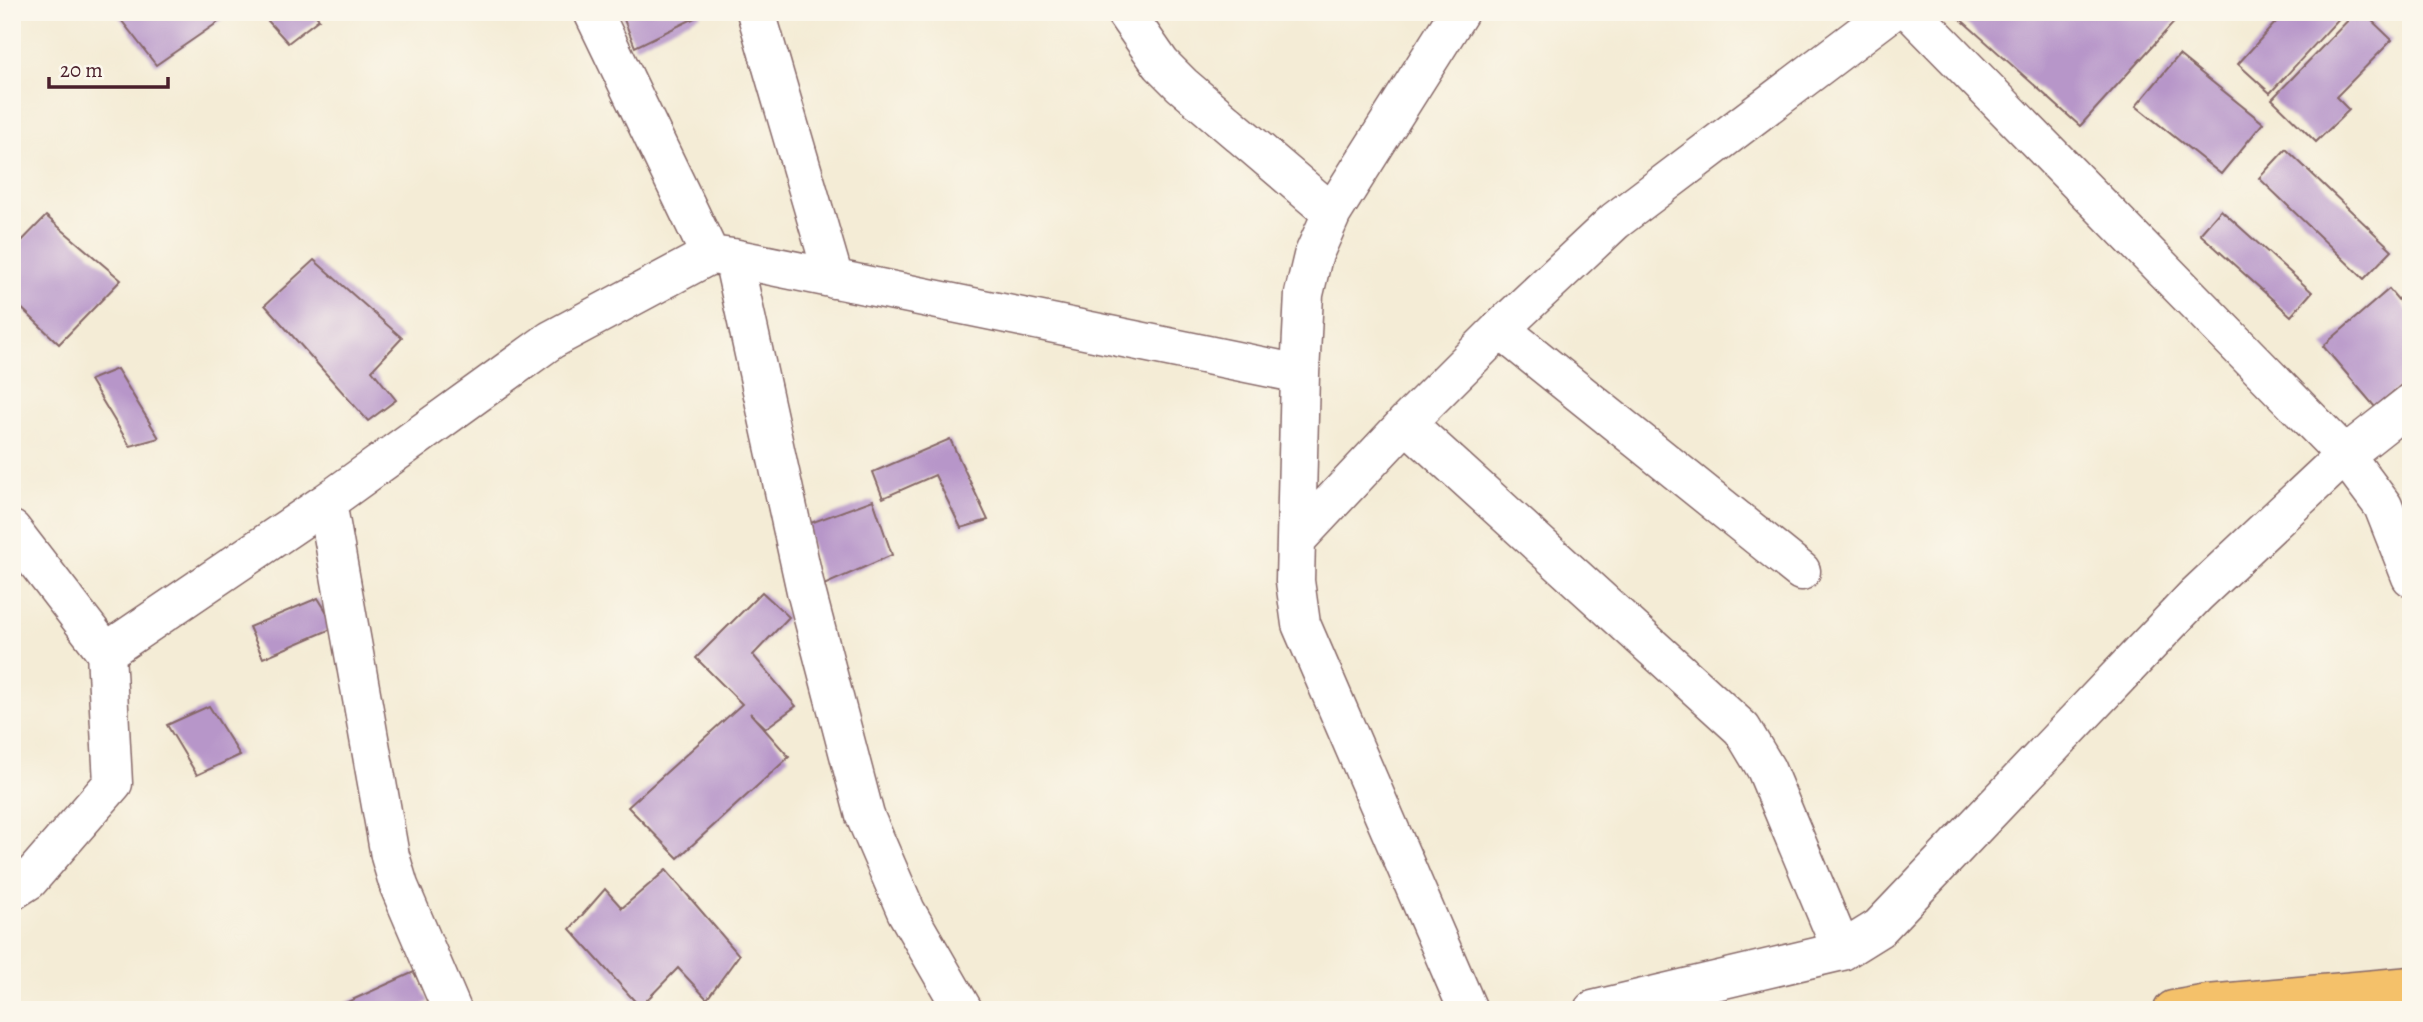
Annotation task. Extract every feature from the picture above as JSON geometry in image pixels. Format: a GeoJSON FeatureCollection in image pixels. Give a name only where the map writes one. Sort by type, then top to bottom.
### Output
{"type":"FeatureCollection","features":[{"type":"Feature","properties":{"kind":"main road"},"geometry":{"type":"LineString","coordinates":[[2173,1010],[2207,1004],[2411,986]]}},
{"type":"Feature","properties":{"kind":"street"},"geometry":{"type":"LineString","coordinates":[[593,12],[722,257],[866,816],[906,911],[963,1010]]}},
{"type":"Feature","properties":{"kind":"street"},"geometry":{"type":"LineString","coordinates":[[756,12],[834,279]]}},
{"type":"Feature","properties":{"kind":"street"},"geometry":{"type":"LineString","coordinates":[[1125,12],[1161,64],[1182,85],[1332,213]]}},
{"type":"Feature","properties":{"kind":"street"},"geometry":{"type":"LineString","coordinates":[[1459,12],[1332,213],[1314,256],[1304,293],[1295,581],[1301,624],[1468,1010]]}},
{"type":"Feature","properties":{"kind":"street"},"geometry":{"type":"LineString","coordinates":[[1296,540],[1406,423],[1500,329],[1615,221],[1891,12]]}},
{"type":"Feature","properties":{"kind":"street"},"geometry":{"type":"LineString","coordinates":[[1911,12],[2345,456],[2384,506],[2411,577]]}},
{"type":"Feature","properties":{"kind":"street"},"geometry":{"type":"LineString","coordinates":[[106,652],[327,502],[551,340],[722,257],[1300,374]]}},
{"type":"Feature","properties":{"kind":"street"},"geometry":{"type":"LineString","coordinates":[[1500,329],[1801,570]]}},
{"type":"Feature","properties":{"kind":"street"},"geometry":{"type":"LineString","coordinates":[[1593,1010],[1842,951],[1879,928],[2196,595],[2345,456],[2411,403]]}},
{"type":"Feature","properties":{"kind":"street"},"geometry":{"type":"LineString","coordinates":[[1406,423],[1742,729],[1766,769],[1842,951]]}},
{"type":"Feature","properties":{"kind":"street"},"geometry":{"type":"LineString","coordinates":[[327,502],[390,856],[399,886],[452,1010]]}},
{"type":"Feature","properties":{"kind":"street"},"geometry":{"type":"LineString","coordinates":[[12,530],[106,652],[113,783],[29,880],[12,891]]}},
{"type":"Feature","properties":{"kind":"building"},"geometry":{"type":"Polygon","coordinates":[[[115,12],[229,12],[230,14],[156,65],[115,12]]]}},
{"type":"Feature","properties":{"kind":"building"},"geometry":{"type":"Polygon","coordinates":[[[260,12],[313,12],[319,19],[288,43],[260,12]]]}},
{"type":"Feature","properties":{"kind":"building"},"geometry":{"type":"Polygon","coordinates":[[[621,12],[700,12],[701,15],[635,47],[621,12]]]}},
{"type":"Feature","properties":{"kind":"building"},"geometry":{"type":"Polygon","coordinates":[[[1961,12],[2172,12],[2178,18],[2080,126],[1957,16],[1961,12]]]}},
{"type":"Feature","properties":{"kind":"building"},"geometry":{"type":"Polygon","coordinates":[[[2285,12],[2345,12],[2270,93],[2238,64],[2285,12]]]}},
{"type":"Feature","properties":{"kind":"building"},"geometry":{"type":"Polygon","coordinates":[[[2356,12],[2363,12],[2392,40],[2336,97],[2349,110],[2316,142],[2272,99],[2356,12]]]}},
{"type":"Feature","properties":{"kind":"building"},"geometry":{"type":"Polygon","coordinates":[[[2179,55],[2263,123],[2221,174],[2136,106],[2179,55]]]}},
{"type":"Feature","properties":{"kind":"building"},"geometry":{"type":"Polygon","coordinates":[[[2286,149],[2392,250],[2364,279],[2259,178],[2286,149]]]}},
{"type":"Feature","properties":{"kind":"building"},"geometry":{"type":"Polygon","coordinates":[[[2221,210],[2312,292],[2291,316],[2200,234],[2221,210]]]}},
{"type":"Feature","properties":{"kind":"building"},"geometry":{"type":"Polygon","coordinates":[[[46,216],[121,280],[59,344],[12,299],[12,251],[46,216]]]}},
{"type":"Feature","properties":{"kind":"building"},"geometry":{"type":"Polygon","coordinates":[[[314,260],[402,338],[372,370],[396,400],[368,421],[265,305],[314,260]]]}},
{"type":"Feature","properties":{"kind":"building"},"geometry":{"type":"Polygon","coordinates":[[[2389,289],[2411,315],[2411,377],[2375,407],[2323,346],[2389,289]]]}},
{"type":"Feature","properties":{"kind":"building"},"geometry":{"type":"Polygon","coordinates":[[[117,369],[159,438],[130,446],[90,380],[117,369]]]}},
{"type":"Feature","properties":{"kind":"building"},"geometry":{"type":"Polygon","coordinates":[[[950,439],[988,520],[961,528],[935,475],[883,498],[873,472],[950,439]]]}},
{"type":"Feature","properties":{"kind":"building"},"geometry":{"type":"Polygon","coordinates":[[[873,500],[892,555],[824,585],[805,525],[873,500]]]}},
{"type":"Feature","properties":{"kind":"building"},"geometry":{"type":"Polygon","coordinates":[[[762,592],[789,617],[753,655],[796,706],[766,728],[750,713],[789,757],[678,858],[628,807],[742,704],[696,658],[762,592]]]}},
{"type":"Feature","properties":{"kind":"building"},"geometry":{"type":"Polygon","coordinates":[[[318,598],[336,627],[263,658],[249,627],[318,598]]]}},
{"type":"Feature","properties":{"kind":"building"},"geometry":{"type":"Polygon","coordinates":[[[209,706],[240,755],[197,775],[167,725],[209,706]]]}},
{"type":"Feature","properties":{"kind":"building"},"geometry":{"type":"Polygon","coordinates":[[[666,870],[739,955],[707,999],[678,968],[640,1007],[570,929],[605,889],[622,908],[666,870]]]}},
{"type":"Feature","properties":{"kind":"building"},"geometry":{"type":"Polygon","coordinates":[[[414,972],[429,1002],[413,1010],[330,1010],[414,972]]]}}]}
